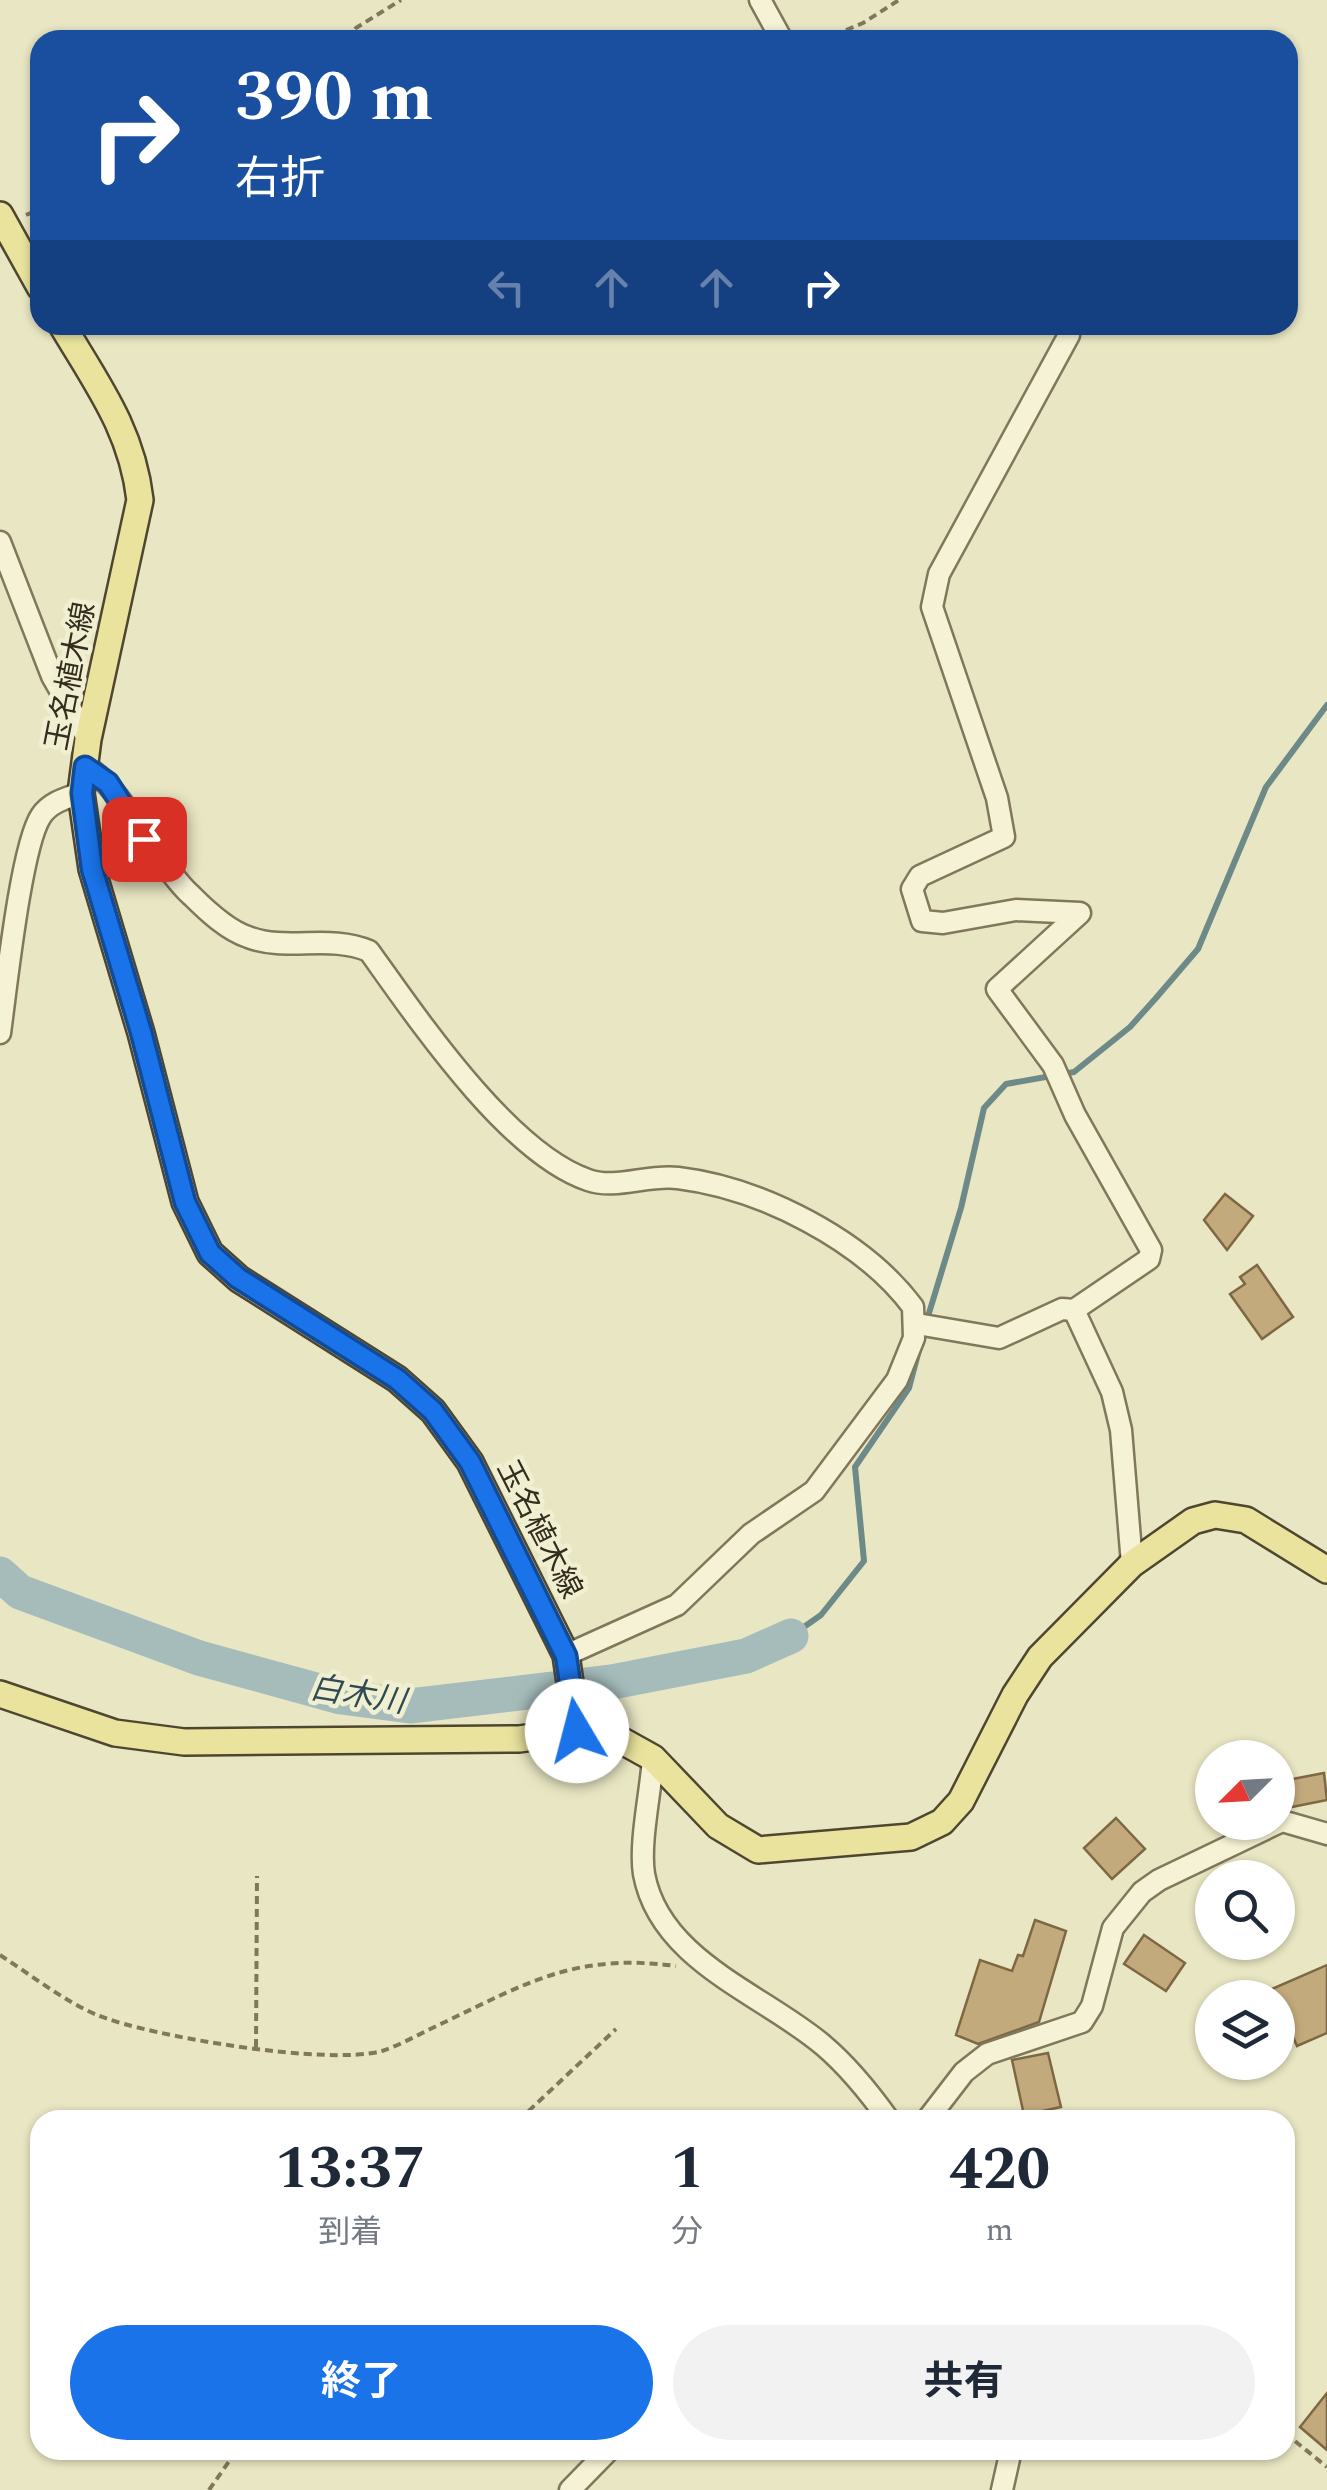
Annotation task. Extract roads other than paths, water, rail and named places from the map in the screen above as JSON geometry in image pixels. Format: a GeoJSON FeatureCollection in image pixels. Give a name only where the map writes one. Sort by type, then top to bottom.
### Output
{"type":"FeatureCollection","features":[{"type":"Feature","properties":{"kind":"main road"},"geometry":{"type":"LineString","coordinates":[[0,214],[30,269]]}},
{"type":"Feature","properties":{"kind":"main road","name":"玉名植木線"},"geometry":{"type":"LineString","coordinates":[[68,335],[122,425],[135,459],[140,500],[88,739],[83,780],[92,869],[141,1032],[185,1202],[210,1253],[238,1278],[397,1379],[433,1411],[470,1462],[567,1662],[577,1731]]}},
{"type":"Feature","properties":{"kind":"main road"},"geometry":{"type":"LineString","coordinates":[[0,1694],[115,1733],[184,1742],[518,1739],[577,1731],[608,1733],[653,1758],[718,1826],[758,1850],[911,1837],[942,1822],[962,1802],[1015,1695],[1040,1656],[1132,1564],[1192,1522],[1215,1515],[1246,1520],[1327,1570]]}},
{"type":"Feature","properties":{"kind":"street"},"geometry":{"type":"LineString","coordinates":[[760,0],[776,30]]}},
{"type":"Feature","properties":{"kind":"street"},"geometry":{"type":"LineString","coordinates":[[0,1033],[18,902],[40,817],[83,780],[108,783],[158,861],[189,894],[246,937],[270,942],[337,942],[369,951],[412,1016],[479,1092],[564,1168],[590,1181],[615,1184],[644,1176],[681,1178],[801,1218],[830,1231],[868,1260],[927,1326],[999,1338],[1062,1309],[1074,1310],[1148,1258],[1151,1250],[1057,1073],[997,989],[1080,914],[1016,910],[942,923],[922,920],[912,890],[920,876],[1004,837],[997,798],[932,607],[939,574],[1069,335]]}},
{"type":"Feature","properties":{"kind":"street"},"geometry":{"type":"LineString","coordinates":[[0,542],[52,676],[88,739]]}},
{"type":"Feature","properties":{"kind":"street"},"geometry":{"type":"LineString","coordinates":[[1074,1310],[1112,1392],[1121,1430],[1132,1564]]}},
{"type":"Feature","properties":{"kind":"street"},"geometry":{"type":"LineString","coordinates":[[567,1662],[678,1605],[750,1534],[814,1492],[897,1380],[927,1326]]}},
{"type":"Feature","properties":{"kind":"street"},"geometry":{"type":"LineString","coordinates":[[653,1758],[644,1873],[663,1920],[710,1970],[822,2044],[861,2081],[881,2110]]}},
{"type":"Feature","properties":{"kind":"street"},"geometry":{"type":"LineString","coordinates":[[935,2110],[964,2072],[986,2054],[1082,2022],[1092,2006],[1113,1928],[1142,1892],[1159,1880],[1282,1821],[1327,1834]]}},
{"type":"Feature","properties":{"kind":"street"},"geometry":{"type":"LineString","coordinates":[[570,2490],[599,2460]]}},
{"type":"Feature","properties":{"kind":"street"},"geometry":{"type":"LineString","coordinates":[[1002,2490],[1009,2460]]}},
{"type":"Feature","properties":{"kind":"waterway"},"geometry":{"type":"LineString","coordinates":[[926,1323],[961,1208],[984,1108],[1006,1084],[1074,1072],[1130,1027],[1198,949],[1266,787],[1327,705]]}},
{"type":"Feature","properties":{"kind":"waterway"},"geometry":{"type":"LineString","coordinates":[[791,1636],[821,1615],[864,1561],[855,1467],[909,1388],[919,1350]]}},
{"type":"Feature","properties":{"kind":"waterway","name":"白木川"},"geometry":{"type":"LineString","coordinates":[[0,1574],[20,1592],[199,1658],[341,1697],[410,1706],[612,1682],[746,1656],[791,1636]]}}]}
